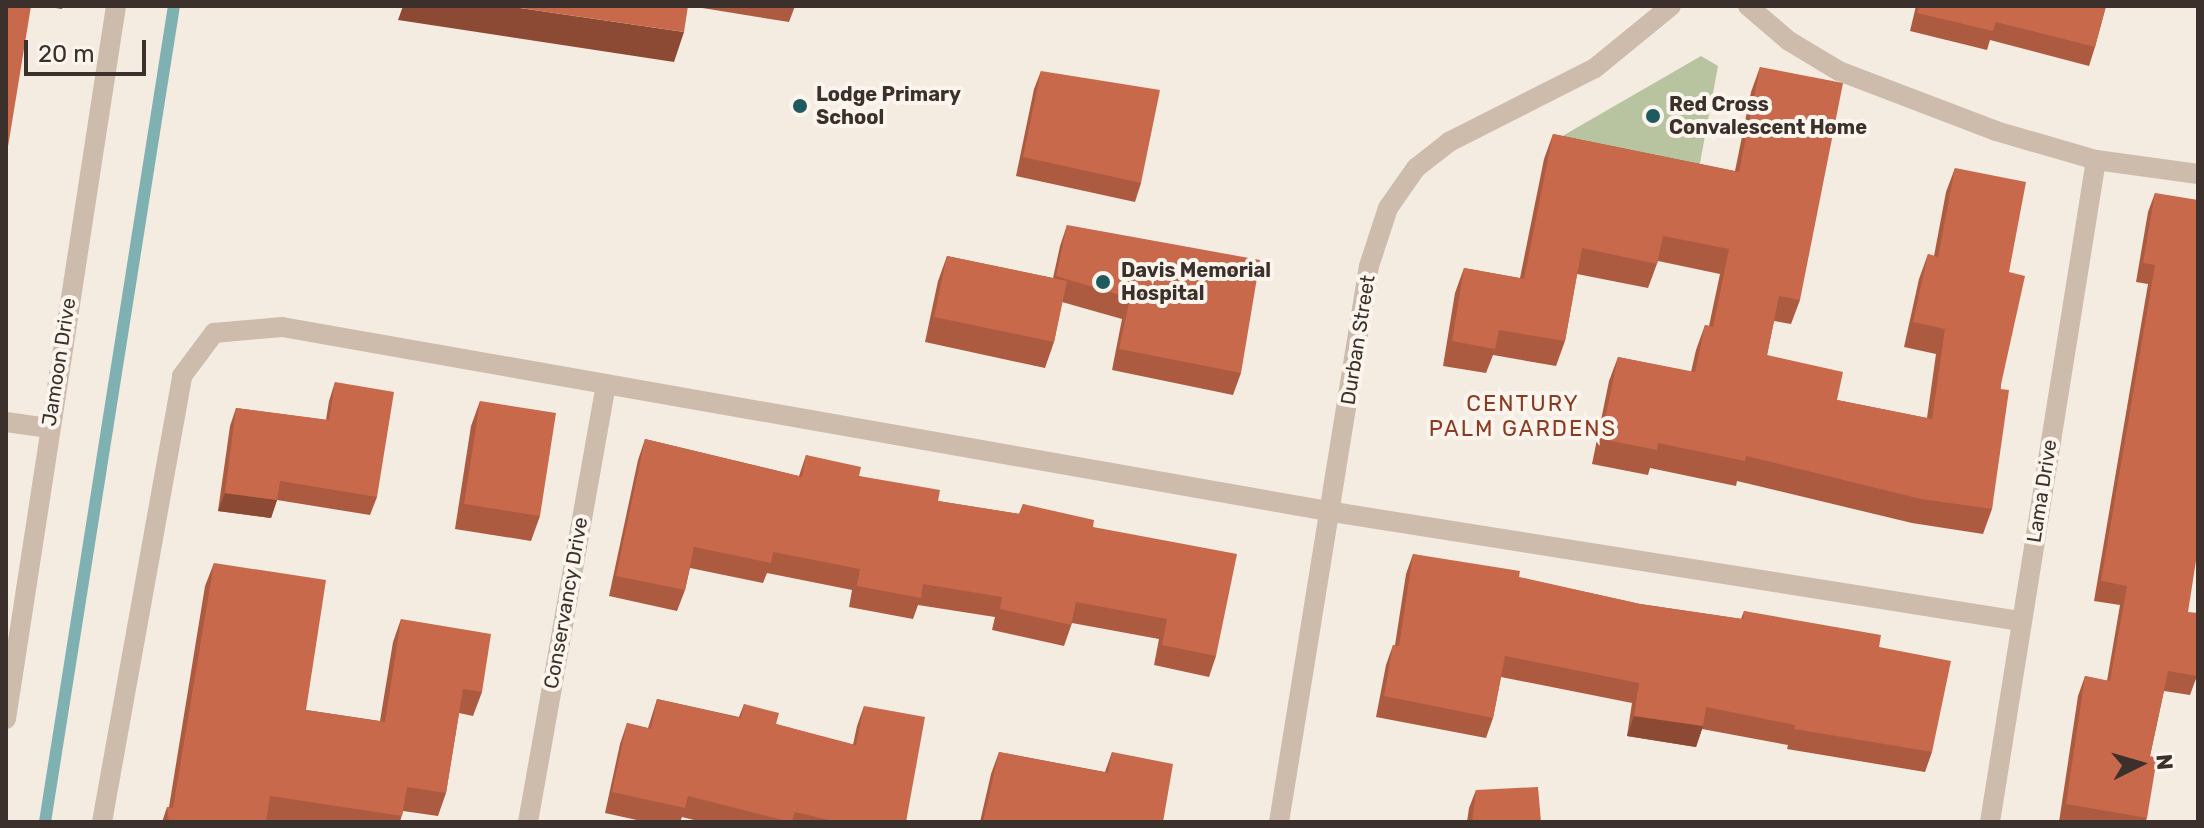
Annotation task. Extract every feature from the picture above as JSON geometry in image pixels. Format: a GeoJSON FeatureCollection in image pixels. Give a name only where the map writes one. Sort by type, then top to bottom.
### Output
{"type":"FeatureCollection","features":[{"type":"Feature","properties":{"kind":"street","name":"Jamoon Drive"},"geometry":{"type":"LineString","coordinates":[[6,719],[48,428],[116,6]]}},
{"type":"Feature","properties":{"kind":"street","name":"Durban Street"},"geometry":{"type":"LineString","coordinates":[[1279,822],[1333,512],[1369,266],[1388,208],[1416,168],[1449,142],[1595,68],[1671,6]]}},
{"type":"Feature","properties":{"kind":"street"},"geometry":{"type":"LineString","coordinates":[[1748,6],[1789,41],[1839,71],[1996,131],[2096,160],[2198,174]]}},
{"type":"Feature","properties":{"kind":"street","name":"Lama Drive"},"geometry":{"type":"LineString","coordinates":[[1990,822],[2096,160]]}},
{"type":"Feature","properties":{"kind":"street"},"geometry":{"type":"LineString","coordinates":[[102,822],[182,376],[214,333],[282,327],[1333,512],[2020,621]]}},
{"type":"Feature","properties":{"kind":"street","name":"Conservancy Drive"},"geometry":{"type":"LineString","coordinates":[[528,822],[606,385]]}},
{"type":"Feature","properties":{"kind":"street"},"geometry":{"type":"LineString","coordinates":[[6,422],[48,428]]}},
{"type":"Feature","properties":{"kind":"green space"},"geometry":{"type":"Polygon","coordinates":[[[1701,56],[1718,66],[1697,179],[1559,138],[1701,56]]]}},
{"type":"Feature","properties":{"kind":"building"},"geometry":{"type":"Polygon","coordinates":[[[6,6],[31,6],[6,159],[6,6]]]}},
{"type":"Feature","properties":{"kind":"building"},"geometry":{"type":"Polygon","coordinates":[[[507,6],[688,6],[684,32],[507,6]]]}},
{"type":"Feature","properties":{"kind":"building"},"geometry":{"type":"Polygon","coordinates":[[[1919,6],[2106,6],[2095,47],[1996,22],[1993,31],[1917,13],[1919,6]]]}},
{"type":"Feature","properties":{"kind":"building"},"geometry":{"type":"Polygon","coordinates":[[[1760,67],[1843,83],[1800,300],[1779,296],[1767,355],[1843,372],[1837,400],[1932,419],[1945,329],[1913,322],[1928,254],[1938,257],[1955,168],[2026,182],[2009,272],[2025,276],[2000,389],[2009,390],[1992,509],[1921,499],[1746,456],[1745,461],[1658,443],[1657,450],[1601,439],[1618,357],[1695,372],[1705,325],[1713,327],[1729,249],[1663,236],[1657,264],[1582,248],[1565,341],[1499,330],[1495,349],[1452,341],[1464,268],[1524,279],[1553,134],[1739,172],[1760,67]]]}},
{"type":"Feature","properties":{"kind":"building"},"geometry":{"type":"Polygon","coordinates":[[[1041,71],[1160,90],[1141,183],[1023,157],[1041,71]]]}},
{"type":"Feature","properties":{"kind":"building"},"geometry":{"type":"Polygon","coordinates":[[[2155,193],[2198,200],[2198,548],[2188,612],[2198,613],[2198,671],[2197,676],[2168,671],[2150,756],[2157,758],[2147,818],[2066,804],[2085,676],[2110,681],[2127,586],[2101,581],[2155,265],[2143,263],[2155,193]]]}},
{"type":"Feature","properties":{"kind":"building"},"geometry":{"type":"Polygon","coordinates":[[[1067,225],[1260,260],[1241,373],[1119,349],[1130,298],[1056,276],[1067,225]]]}},
{"type":"Feature","properties":{"kind":"building"},"geometry":{"type":"Polygon","coordinates":[[[947,256],[1067,281],[1054,342],[934,317],[947,256]]]}},
{"type":"Feature","properties":{"kind":"building"},"geometry":{"type":"Polygon","coordinates":[[[335,382],[394,392],[377,497],[280,481],[277,500],[225,493],[236,408],[329,420],[335,382]]]}},
{"type":"Feature","properties":{"kind":"building"},"geometry":{"type":"Polygon","coordinates":[[[480,401],[556,413],[540,516],[464,504],[480,401]]]}},
{"type":"Feature","properties":{"kind":"building"},"geometry":{"type":"Polygon","coordinates":[[[645,439],[802,477],[806,455],[861,467],[859,476],[940,490],[938,501],[1020,514],[1023,504],[1094,520],[1093,527],[1237,554],[1216,656],[1162,645],[1167,619],[1076,602],[1071,625],[1000,609],[1002,597],[923,584],[921,598],[857,586],[860,569],[773,552],[771,563],[694,547],[685,590],[616,576],[645,439]]]}},
{"type":"Feature","properties":{"kind":"building"},"geometry":{"type":"Polygon","coordinates":[[[1413,554],[1520,571],[1519,577],[1640,604],[1743,619],[1744,611],[1881,635],[1879,647],[1951,661],[1932,752],[1794,729],[1795,725],[1706,707],[1703,726],[1634,716],[1639,683],[1505,656],[1493,718],[1384,696],[1393,645],[1399,646],[1413,554]]]}},
{"type":"Feature","properties":{"kind":"building"},"geometry":{"type":"Polygon","coordinates":[[[214,563],[326,580],[306,710],[385,722],[401,619],[491,634],[482,692],[463,689],[446,793],[407,787],[402,816],[270,796],[266,822],[169,822],[167,807],[173,808],[214,563]]]}},
{"type":"Feature","properties":{"kind":"building"},"geometry":{"type":"Polygon","coordinates":[[[657,699],[741,718],[744,704],[779,713],[776,724],[856,745],[864,706],[925,717],[906,822],[837,822],[795,812],[790,822],[688,796],[685,808],[612,792],[627,723],[651,729],[657,699]]]}},
{"type":"Feature","properties":{"kind":"building"},"geometry":{"type":"Polygon","coordinates":[[[999,752],[1108,773],[1112,752],[1173,764],[1163,822],[983,822],[999,752]]]}},
{"type":"Feature","properties":{"kind":"building"},"geometry":{"type":"Polygon","coordinates":[[[1538,787],[1541,822],[1472,822],[1476,790],[1538,787]]]}},
{"type":"Feature","properties":{"kind":"waterway"},"geometry":{"type":"LineString","coordinates":[[45,822],[174,6]]}},
{"type":"Feature","properties":{"kind":"place","name":"Lodge Primary School"},"geometry":{"type":"Point","coordinates":[800,106]}},
{"type":"Feature","properties":{"kind":"place","name":"Red Cross Convalescent Home"},"geometry":{"type":"Point","coordinates":[1653,116]}},
{"type":"Feature","properties":{"kind":"place","name":"Davis Memorial Hospital"},"geometry":{"type":"Point","coordinates":[1103,282]}},
{"type":"Feature","properties":{"kind":"district","name":"CENTURY PALM GARDENS"},"geometry":{"type":"Point","coordinates":[1523,416]}}]}
